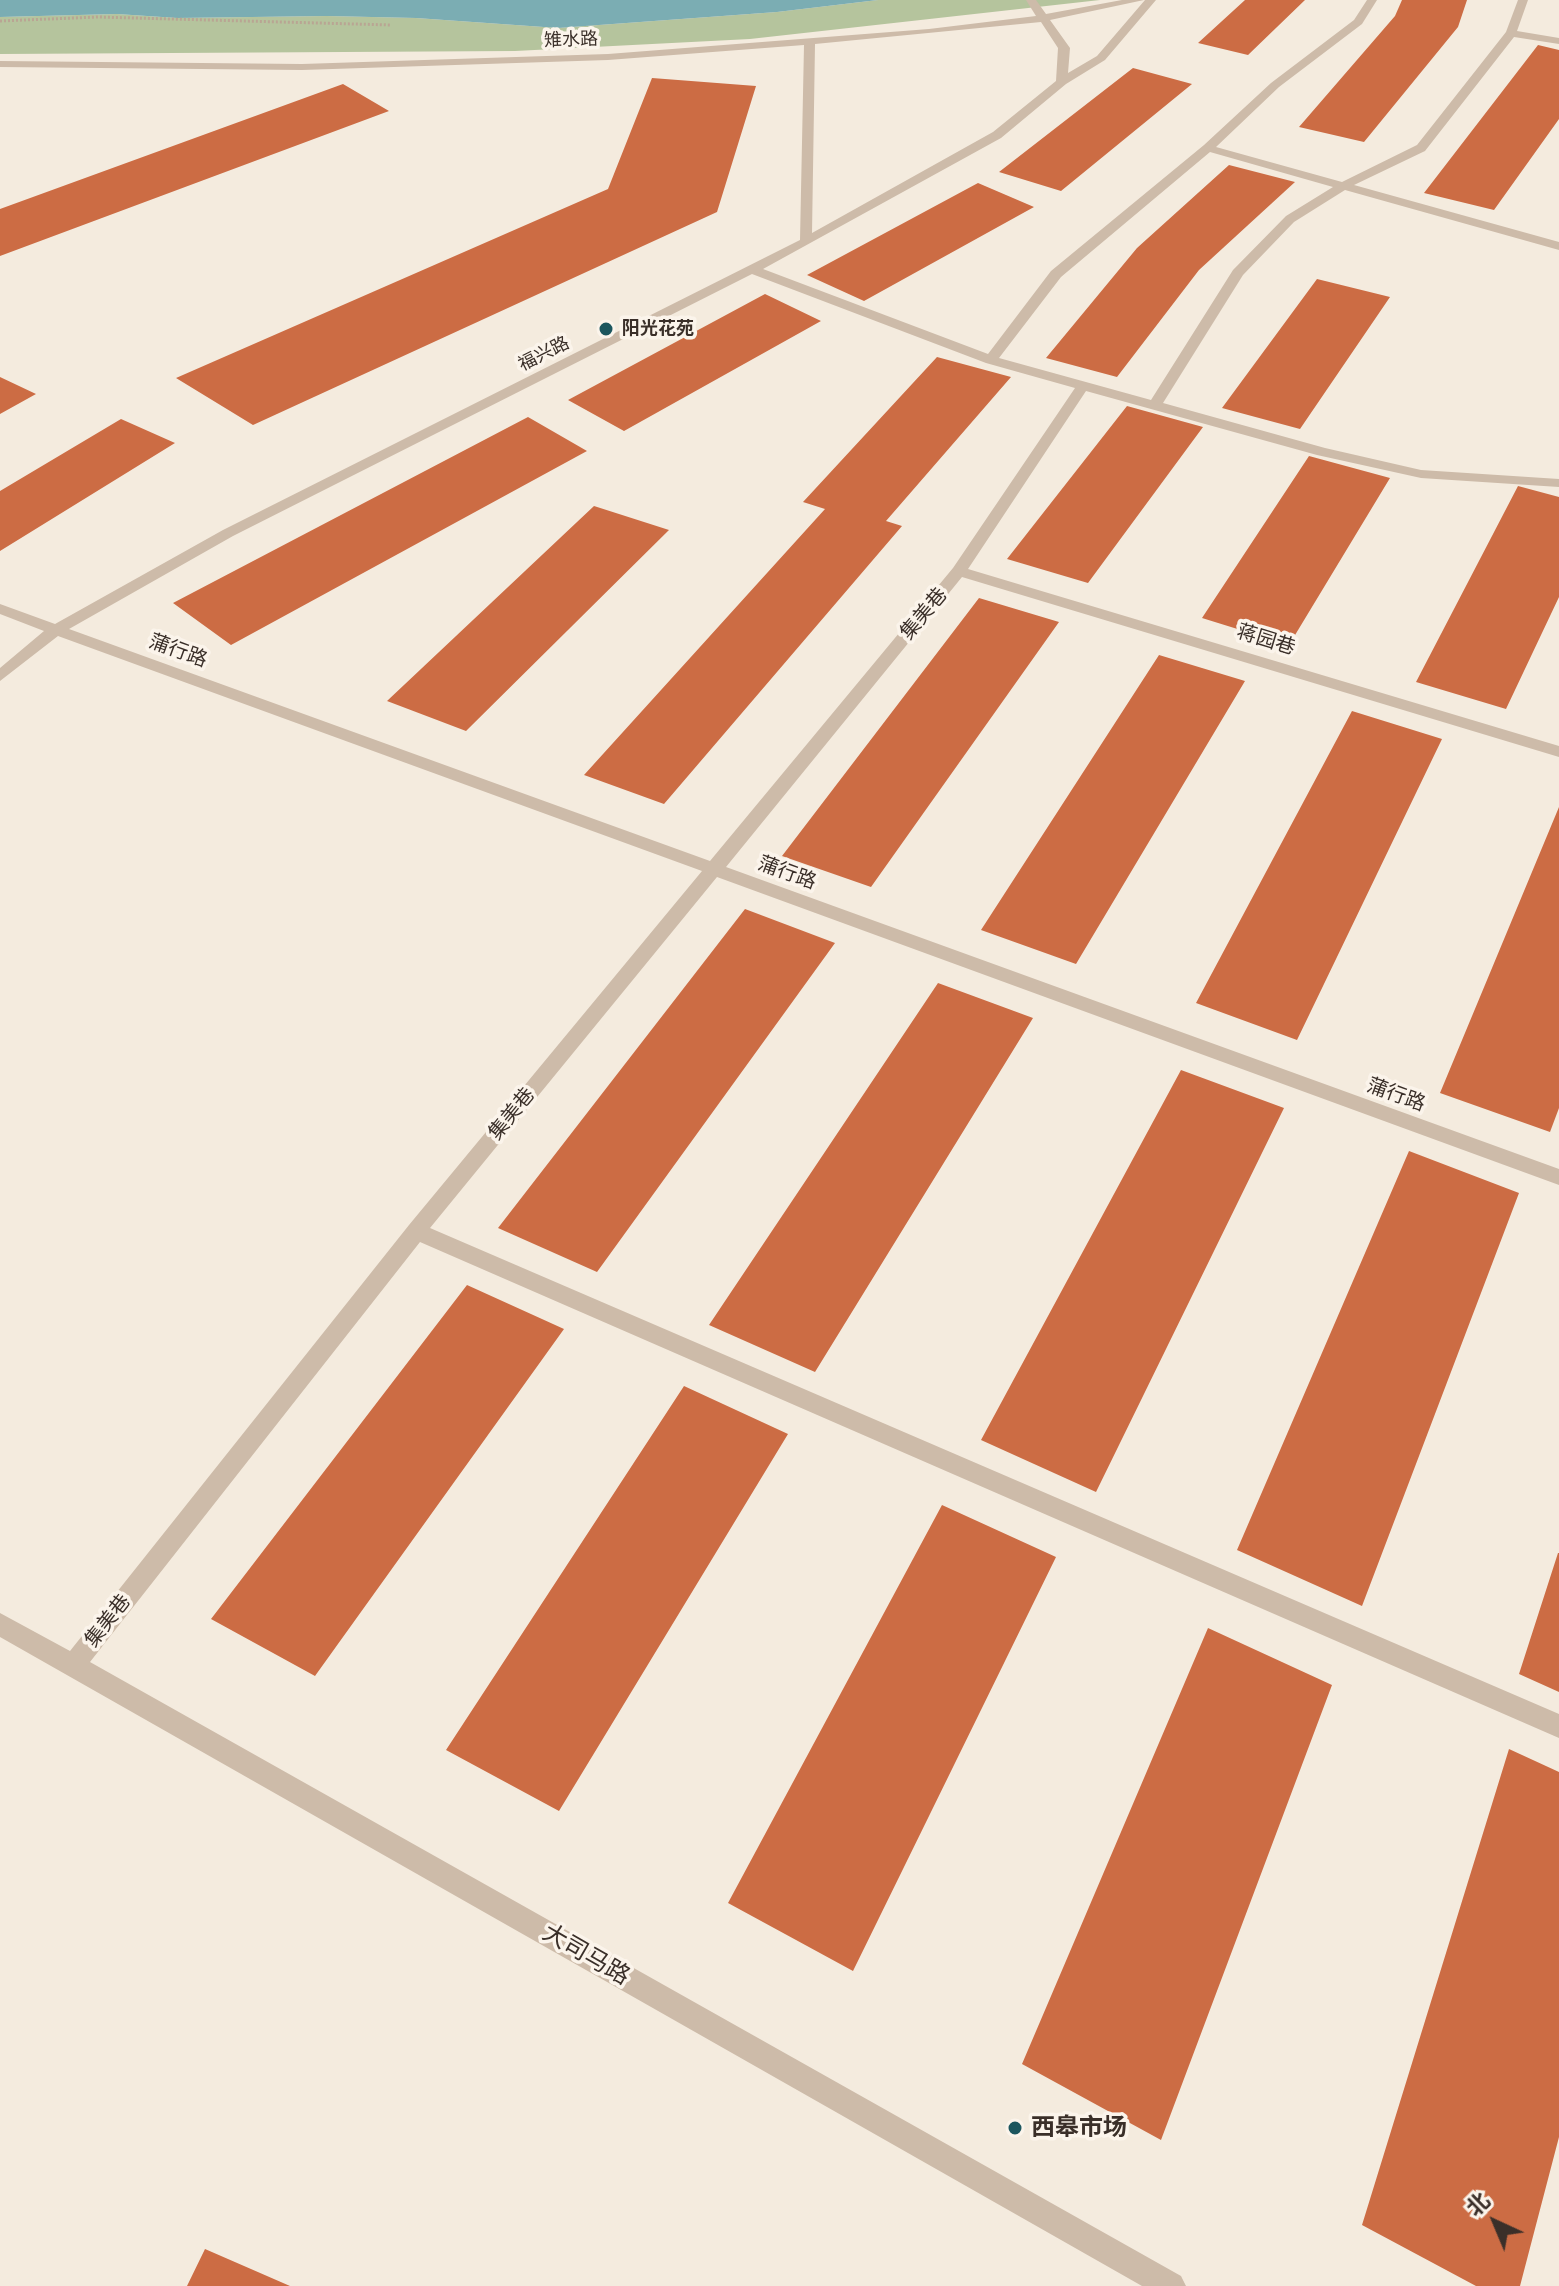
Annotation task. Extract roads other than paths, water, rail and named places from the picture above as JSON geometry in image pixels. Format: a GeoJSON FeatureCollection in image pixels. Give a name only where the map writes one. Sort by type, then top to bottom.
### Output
{"type":"FeatureCollection","features":[{"type":"Feature","properties":{"kind":"street"},"geometry":{"type":"LineString","coordinates":[[1032,0],[1064,48],[1062,82]]}},
{"type":"Feature","properties":{"kind":"street","name":"雉水路"},"geometry":{"type":"LineString","coordinates":[[0,64],[419,65],[608,57],[810,42],[1045,18],[1139,0]]}},
{"type":"Feature","properties":{"kind":"street","name":"福兴路"},"geometry":{"type":"LineString","coordinates":[[0,676],[55,630],[228,533],[806,242],[997,135],[1062,82],[1101,58],[1151,0]]}},
{"type":"Feature","properties":{"kind":"street"},"geometry":{"type":"LineString","coordinates":[[991,360],[1056,274],[1208,148],[1275,85],[1358,22],[1372,0]]}},
{"type":"Feature","properties":{"kind":"street"},"geometry":{"type":"LineString","coordinates":[[1154,406],[1238,273],[1290,219],[1345,185],[1421,148],[1511,33],[1523,0]]}},
{"type":"Feature","properties":{"kind":"street"},"geometry":{"type":"LineString","coordinates":[[1511,33],[1559,41]]}},
{"type":"Feature","properties":{"kind":"street"},"geometry":{"type":"LineString","coordinates":[[806,242],[810,42]]}},
{"type":"Feature","properties":{"kind":"street"},"geometry":{"type":"LineString","coordinates":[[1208,148],[1559,246]]}},
{"type":"Feature","properties":{"kind":"street"},"geometry":{"type":"LineString","coordinates":[[751,269],[991,360],[1082,387],[1421,474],[1559,483]]}},
{"type":"Feature","properties":{"kind":"street","name":"集美巷"},"geometry":{"type":"LineString","coordinates":[[73,1665],[416,1231],[959,571],[1082,387]]}},
{"type":"Feature","properties":{"kind":"street","name":"蒋园巷"},"geometry":{"type":"LineString","coordinates":[[959,571],[1559,752]]}},
{"type":"Feature","properties":{"kind":"street","name":"蒲行路"},"geometry":{"type":"LineString","coordinates":[[0,609],[1559,1177]]}},
{"type":"Feature","properties":{"kind":"street"},"geometry":{"type":"LineString","coordinates":[[416,1231],[1559,1726]]}},
{"type":"Feature","properties":{"kind":"street","name":"大司马路"},"geometry":{"type":"LineString","coordinates":[[0,1624],[1171,2286]]}},
{"type":"Feature","properties":{"kind":"water"},"geometry":{"type":"Polygon","coordinates":[[[0,0],[878,0],[777,12],[558,28],[416,18],[327,16],[177,18],[117,14],[0,17],[0,0]]]}},
{"type":"Feature","properties":{"kind":"place","name":"阳光花苑"},"geometry":{"type":"Point","coordinates":[606,329]}},
{"type":"Feature","properties":{"kind":"place","name":"西皋市场"},"geometry":{"type":"Point","coordinates":[1015,2128]}}]}
